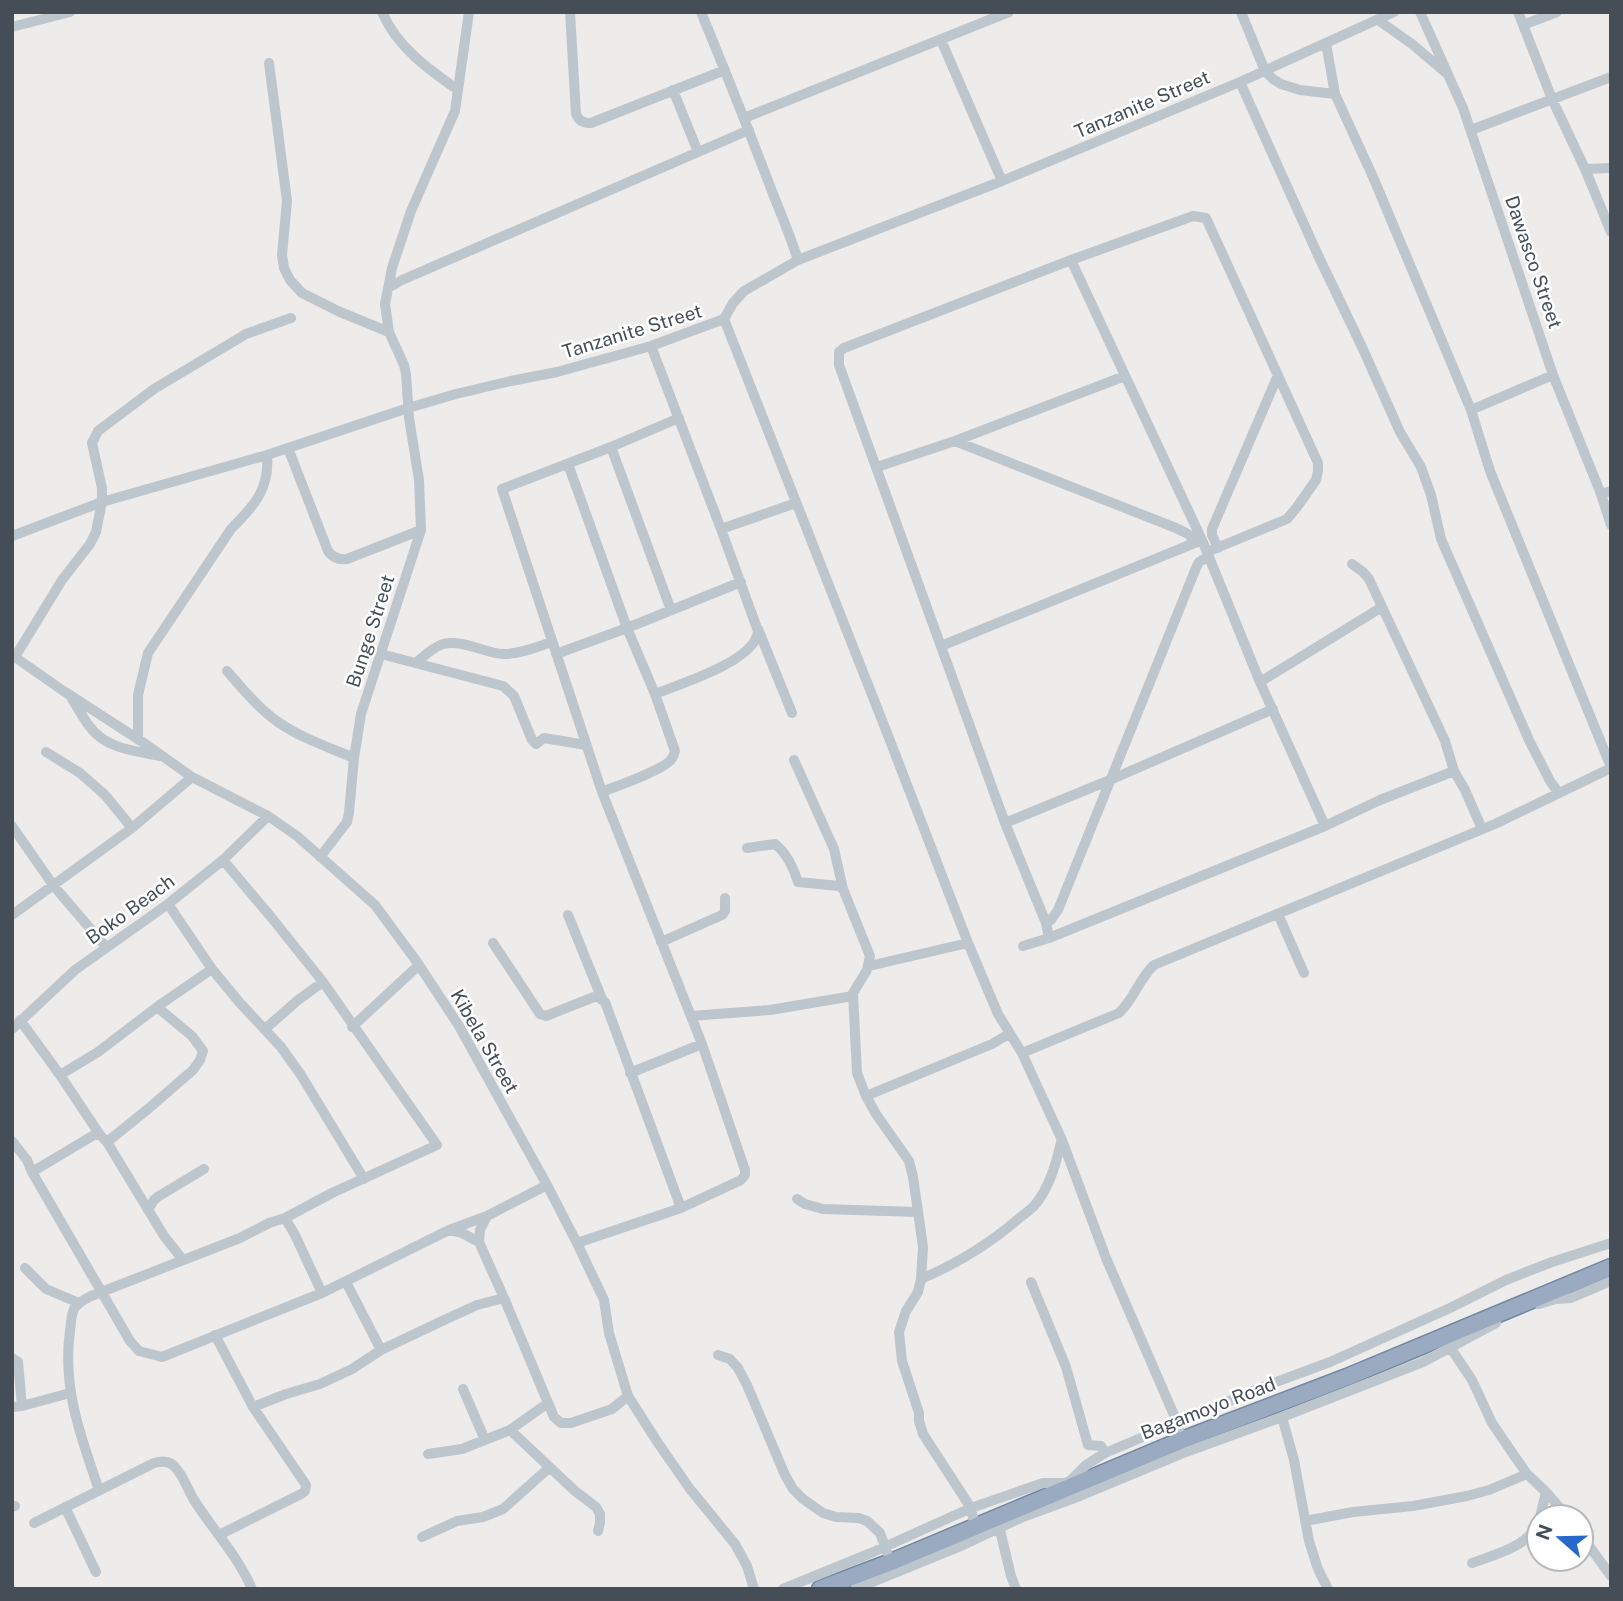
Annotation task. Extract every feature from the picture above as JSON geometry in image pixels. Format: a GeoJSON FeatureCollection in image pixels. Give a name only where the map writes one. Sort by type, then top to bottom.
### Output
{"type":"FeatureCollection","features":[{"type":"Feature","properties":{"kind":"highway","name":"Bagamoyo Road"},"geometry":{"type":"LineString","coordinates":[[820,1589],[888,1554],[975,1526],[998,1522],[1066,1486],[1347,1377],[1611,1267]]}},
{"type":"Feature","properties":{"kind":"street"},"geometry":{"type":"LineString","coordinates":[[12,27],[70,12]]}},
{"type":"Feature","properties":{"kind":"street"},"geometry":{"type":"LineString","coordinates":[[382,12],[387,25],[408,50],[458,90]]}},
{"type":"Feature","properties":{"kind":"street"},"geometry":{"type":"LineString","coordinates":[[408,408],[404,365],[389,332],[385,304],[392,268],[411,211],[455,111],[469,12]]}},
{"type":"Feature","properties":{"kind":"street"},"geometry":{"type":"LineString","coordinates":[[570,12],[576,114],[578,120],[584,123],[591,123],[725,70]]}},
{"type":"Feature","properties":{"kind":"street"},"geometry":{"type":"LineString","coordinates":[[701,12],[798,260]]}},
{"type":"Feature","properties":{"kind":"street"},"geometry":{"type":"LineString","coordinates":[[744,118],[1009,12]]}},
{"type":"Feature","properties":{"kind":"street"},"geometry":{"type":"LineString","coordinates":[[1241,12],[1265,71],[1273,79],[1300,90],[1335,94]]}},
{"type":"Feature","properties":{"kind":"street","name":"Tanzanite Street"},"geometry":{"type":"LineString","coordinates":[[12,536],[102,502],[267,455],[408,408],[651,346],[724,319],[744,291],[798,260],[1002,181],[1240,82],[1394,12]]}},
{"type":"Feature","properties":{"kind":"street","name":"Dawasco Street"},"geometry":{"type":"LineString","coordinates":[[1420,12],[1463,108],[1553,375],[1606,492],[1611,525]]}},
{"type":"Feature","properties":{"kind":"street"},"geometry":{"type":"LineString","coordinates":[[1518,12],[1552,99],[1611,232]]}},
{"type":"Feature","properties":{"kind":"street"},"geometry":{"type":"LineString","coordinates":[[1523,25],[1557,12]]}},
{"type":"Feature","properties":{"kind":"street"},"geometry":{"type":"LineString","coordinates":[[1378,20],[1448,74]]}},
{"type":"Feature","properties":{"kind":"street"},"geometry":{"type":"LineString","coordinates":[[942,40],[1002,181]]}},
{"type":"Feature","properties":{"kind":"street"},"geometry":{"type":"LineString","coordinates":[[1022,1053],[1119,1013],[1126,1007],[1154,965],[1482,829],[1611,767],[1490,471],[1471,410],[1335,94],[1326,43]]}},
{"type":"Feature","properties":{"kind":"street"},"geometry":{"type":"LineString","coordinates":[[269,63],[287,201],[282,255],[284,268],[290,281],[302,293],[389,332]]}},
{"type":"Feature","properties":{"kind":"street"},"geometry":{"type":"LineString","coordinates":[[1471,131],[1611,77]]}},
{"type":"Feature","properties":{"kind":"street"},"geometry":{"type":"LineString","coordinates":[[1240,82],[1400,432],[1421,467],[1431,495],[1441,539],[1534,750],[1549,781],[1558,792]]}},
{"type":"Feature","properties":{"kind":"street"},"geometry":{"type":"LineString","coordinates":[[673,90],[698,152]]}},
{"type":"Feature","properties":{"kind":"street"},"geometry":{"type":"LineString","coordinates":[[388,288],[749,130]]}},
{"type":"Feature","properties":{"kind":"street"},"geometry":{"type":"LineString","coordinates":[[1585,169],[1611,167]]}},
{"type":"Feature","properties":{"kind":"street"},"geometry":{"type":"LineString","coordinates":[[1046,923],[1058,910],[1199,562],[1218,548],[1287,519],[1316,480],[1318,471],[1318,463],[1206,218],[1200,216],[1193,216],[1071,260],[839,352],[839,365],[1005,823],[1046,923],[1049,938]]}},
{"type":"Feature","properties":{"kind":"street"},"geometry":{"type":"LineString","coordinates":[[1071,260],[1199,541],[1208,554],[1260,682],[1325,825]]}},
{"type":"Feature","properties":{"kind":"street"},"geometry":{"type":"LineString","coordinates":[[14,656],[96,532],[102,488],[92,443],[98,431],[154,389],[246,334],[292,318]]}},
{"type":"Feature","properties":{"kind":"street"},"geometry":{"type":"LineString","coordinates":[[724,319],[968,943],[998,1014],[1022,1053],[1062,1140],[1106,1258],[1177,1422],[1182,1440]]}},
{"type":"Feature","properties":{"kind":"street"},"geometry":{"type":"LineString","coordinates":[[651,346],[792,713]]}},
{"type":"Feature","properties":{"kind":"street"},"geometry":{"type":"LineString","coordinates":[[1218,548],[1212,529],[1278,375]]}},
{"type":"Feature","properties":{"kind":"street"},"geometry":{"type":"LineString","coordinates":[[1471,410],[1553,375]]}},
{"type":"Feature","properties":{"kind":"street"},"geometry":{"type":"LineString","coordinates":[[877,467],[955,441],[1125,376]]}},
{"type":"Feature","properties":{"kind":"street","name":"Bunge Street"},"geometry":{"type":"LineString","coordinates":[[320,857],[346,822],[361,714],[421,530],[419,480],[408,408]]}},
{"type":"Feature","properties":{"kind":"street"},"geometry":{"type":"LineString","coordinates":[[577,1243],[681,1208],[741,1180],[745,1175],[702,1044],[602,792],[502,489],[679,418]]}},
{"type":"Feature","properties":{"kind":"street"},"geometry":{"type":"LineString","coordinates":[[955,441],[1176,528],[1199,541]]}},
{"type":"Feature","properties":{"kind":"street"},"geometry":{"type":"LineString","coordinates":[[611,447],[671,610]]}},
{"type":"Feature","properties":{"kind":"street"},"geometry":{"type":"LineString","coordinates":[[288,448],[328,551],[336,559],[347,559],[421,530]]}},
{"type":"Feature","properties":{"kind":"street"},"geometry":{"type":"LineString","coordinates":[[138,738],[138,695],[148,653],[231,529],[265,487],[267,455]]}},
{"type":"Feature","properties":{"kind":"street"},"geometry":{"type":"LineString","coordinates":[[568,464],[675,751],[668,763],[602,792]]}},
{"type":"Feature","properties":{"kind":"street"},"geometry":{"type":"LineString","coordinates":[[721,529],[796,503]]}},
{"type":"Feature","properties":{"kind":"street"},"geometry":{"type":"LineString","coordinates":[[941,646],[1199,541]]}},
{"type":"Feature","properties":{"kind":"street"},"geometry":{"type":"LineString","coordinates":[[1352,564],[1369,579],[1445,741],[1454,771],[1482,829]]}},
{"type":"Feature","properties":{"kind":"street"},"geometry":{"type":"LineString","coordinates":[[555,654],[741,582]]}},
{"type":"Feature","properties":{"kind":"street"},"geometry":{"type":"LineString","coordinates":[[1260,682],[1382,607]]}},
{"type":"Feature","properties":{"kind":"street"},"geometry":{"type":"LineString","coordinates":[[655,694],[702,676],[736,659],[755,642],[756,625]]}},
{"type":"Feature","properties":{"kind":"street"},"geometry":{"type":"LineString","coordinates":[[416,663],[443,644],[504,654],[552,642]]}},
{"type":"Feature","properties":{"kind":"street"},"geometry":{"type":"LineString","coordinates":[[381,654],[503,686],[514,696],[536,744],[544,738],[586,745]]}},
{"type":"Feature","properties":{"kind":"street","name":"Kibela Street"},"geometry":{"type":"LineString","coordinates":[[14,656],[192,777],[268,816],[297,836],[375,905],[459,1026],[577,1243],[604,1300],[610,1334],[628,1396],[690,1489],[735,1544],[747,1566],[754,1589]]}},
{"type":"Feature","properties":{"kind":"street"},"geometry":{"type":"LineString","coordinates":[[227,671],[276,721],[354,758]]}},
{"type":"Feature","properties":{"kind":"street"},"geometry":{"type":"LineString","coordinates":[[68,694],[90,728],[107,742],[125,749],[164,757]]}},
{"type":"Feature","properties":{"kind":"street"},"geometry":{"type":"LineString","coordinates":[[1005,823],[1273,709]]}},
{"type":"Feature","properties":{"kind":"street"},"geometry":{"type":"LineString","coordinates":[[47,752],[80,773],[105,795],[132,828]]}},
{"type":"Feature","properties":{"kind":"street"},"geometry":{"type":"LineString","coordinates":[[794,760],[834,849],[843,889],[870,956],[869,966],[853,996],[857,1073],[876,1114],[909,1161],[923,1247],[918,1292],[906,1311],[899,1332],[902,1361],[923,1434],[971,1508],[975,1526]]}},
{"type":"Feature","properties":{"kind":"street"},"geometry":{"type":"LineString","coordinates":[[1023,946],[1049,938],[1454,771]]}},
{"type":"Feature","properties":{"kind":"street"},"geometry":{"type":"LineString","coordinates":[[12,915],[132,828],[192,777]]}},
{"type":"Feature","properties":{"kind":"street","name":"Boko Beach"},"geometry":{"type":"LineString","coordinates":[[12,1029],[75,971],[168,904],[223,860],[268,816]]}},
{"type":"Feature","properties":{"kind":"street"},"geometry":{"type":"LineString","coordinates":[[12,826],[53,885],[106,947]]}},
{"type":"Feature","properties":{"kind":"street"},"geometry":{"type":"LineString","coordinates":[[747,848],[775,844],[785,855],[798,882],[839,886],[843,889]]}},
{"type":"Feature","properties":{"kind":"street"},"geometry":{"type":"LineString","coordinates":[[99,1490],[70,1393],[68,1346],[71,1317],[79,1303],[90,1296],[240,1238],[436,1145],[323,982],[223,860]]}},
{"type":"Feature","properties":{"kind":"street"},"geometry":{"type":"LineString","coordinates":[[661,942],[722,915],[725,898]]}},
{"type":"Feature","properties":{"kind":"street"},"geometry":{"type":"LineString","coordinates":[[168,904],[212,969],[281,1046],[364,1179]]}},
{"type":"Feature","properties":{"kind":"street"},"geometry":{"type":"LineString","coordinates":[[1278,914],[1304,972]]}},
{"type":"Feature","properties":{"kind":"street"},"geometry":{"type":"LineString","coordinates":[[568,915],[605,1002],[681,1208]]}},
{"type":"Feature","properties":{"kind":"street"},"geometry":{"type":"LineString","coordinates":[[493,943],[540,1014],[546,1016],[590,998],[602,999]]}},
{"type":"Feature","properties":{"kind":"street"},"geometry":{"type":"LineString","coordinates":[[869,966],[968,943]]}},
{"type":"Feature","properties":{"kind":"street"},"geometry":{"type":"LineString","coordinates":[[352,1027],[419,965]]}},
{"type":"Feature","properties":{"kind":"street"},"geometry":{"type":"LineString","coordinates":[[60,1074],[98,1052],[212,969]]}},
{"type":"Feature","properties":{"kind":"street"},"geometry":{"type":"LineString","coordinates":[[265,1029],[323,982]]}},
{"type":"Feature","properties":{"kind":"street"},"geometry":{"type":"LineString","coordinates":[[691,1016],[770,1010],[853,996]]}},
{"type":"Feature","properties":{"kind":"street"},"geometry":{"type":"LineString","coordinates":[[104,1139],[165,1095],[200,1060],[203,1051],[192,1037],[157,1007]]}},
{"type":"Feature","properties":{"kind":"street"},"geometry":{"type":"LineString","coordinates":[[20,1020],[60,1074],[164,1236],[183,1260]]}},
{"type":"Feature","properties":{"kind":"street"},"geometry":{"type":"LineString","coordinates":[[866,1096],[992,1044],[1009,1034]]}},
{"type":"Feature","properties":{"kind":"street"},"geometry":{"type":"LineString","coordinates":[[631,1073],[702,1044]]}},
{"type":"Feature","properties":{"kind":"street"},"geometry":{"type":"LineString","coordinates":[[32,1172],[93,1135],[104,1139]]}},
{"type":"Feature","properties":{"kind":"street"},"geometry":{"type":"LineString","coordinates":[[12,1140],[27,1160],[130,1341],[139,1352],[162,1357],[322,1293],[547,1185]]}},
{"type":"Feature","properties":{"kind":"street"},"geometry":{"type":"LineString","coordinates":[[921,1279],[943,1270],[973,1252],[1003,1232],[1035,1205],[1050,1180],[1062,1140]]}},
{"type":"Feature","properties":{"kind":"street"},"geometry":{"type":"LineString","coordinates":[[148,1210],[159,1196],[204,1169]]}},
{"type":"Feature","properties":{"kind":"street"},"geometry":{"type":"LineString","coordinates":[[797,1199],[823,1209],[918,1212]]}},
{"type":"Feature","properties":{"kind":"street"},"geometry":{"type":"LineString","coordinates":[[487,1216],[480,1230],[479,1242],[554,1416],[561,1423],[566,1423],[612,1409],[628,1396]]}},
{"type":"Feature","properties":{"kind":"street"},"geometry":{"type":"LineString","coordinates":[[285,1218],[322,1293]]}},
{"type":"Feature","properties":{"kind":"street"},"geometry":{"type":"LineString","coordinates":[[449,1230],[479,1242]]}},
{"type":"Feature","properties":{"kind":"street"},"geometry":{"type":"LineString","coordinates":[[783,1589],[888,1554],[971,1508],[1043,1483],[1066,1486],[1086,1465],[1105,1453],[1260,1388],[1330,1362],[1506,1280],[1611,1242]]}},
{"type":"Feature","properties":{"kind":"street"},"geometry":{"type":"LineString","coordinates":[[25,1268],[46,1289],[79,1303]]}},
{"type":"Feature","properties":{"kind":"street"},"geometry":{"type":"LineString","coordinates":[[855,1589],[963,1545],[998,1522],[1423,1362],[1504,1318],[1535,1305],[1570,1298],[1611,1281]]}},
{"type":"Feature","properties":{"kind":"street"},"geometry":{"type":"LineString","coordinates":[[346,1282],[381,1350]]}},
{"type":"Feature","properties":{"kind":"street"},"geometry":{"type":"LineString","coordinates":[[1031,1282],[1066,1367],[1088,1445],[1101,1447],[1105,1453]]}},
{"type":"Feature","properties":{"kind":"street"},"geometry":{"type":"LineString","coordinates":[[253,1407],[320,1384],[352,1369],[381,1350],[477,1305],[504,1298]]}},
{"type":"Feature","properties":{"kind":"street"},"geometry":{"type":"LineString","coordinates":[[215,1335],[253,1407],[305,1482],[306,1488],[301,1494],[219,1535]]}},
{"type":"Feature","properties":{"kind":"street"},"geometry":{"type":"LineString","coordinates":[[1450,1347],[1472,1380],[1492,1423],[1527,1474],[1556,1503]]}},
{"type":"Feature","properties":{"kind":"street"},"geometry":{"type":"LineString","coordinates":[[718,1355],[730,1359],[738,1368],[793,1489],[823,1513],[867,1521],[880,1533],[888,1554]]}},
{"type":"Feature","properties":{"kind":"street"},"geometry":{"type":"LineString","coordinates":[[12,1358],[18,1362],[17,1407],[70,1393]]}},
{"type":"Feature","properties":{"kind":"street"},"geometry":{"type":"LineString","coordinates":[[463,1390],[485,1440]]}},
{"type":"Feature","properties":{"kind":"street"},"geometry":{"type":"LineString","coordinates":[[428,1454],[462,1449],[510,1430],[548,1403]]}},
{"type":"Feature","properties":{"kind":"street"},"geometry":{"type":"LineString","coordinates":[[1282,1417],[1294,1460],[1305,1521],[1318,1569],[1328,1589]]}},
{"type":"Feature","properties":{"kind":"street"},"geometry":{"type":"LineString","coordinates":[[510,1430],[596,1507],[600,1514],[598,1531]]}},
{"type":"Feature","properties":{"kind":"street"},"geometry":{"type":"LineString","coordinates":[[34,1523],[154,1463],[169,1463],[175,1467],[252,1589]]}},
{"type":"Feature","properties":{"kind":"street"},"geometry":{"type":"LineString","coordinates":[[422,1537],[457,1521],[483,1517],[503,1509],[550,1466]]}},
{"type":"Feature","properties":{"kind":"street"},"geometry":{"type":"LineString","coordinates":[[1305,1521],[1467,1496],[1527,1474]]}},
{"type":"Feature","properties":{"kind":"street"},"geometry":{"type":"LineString","coordinates":[[1543,1503],[1546,1492]]}},
{"type":"Feature","properties":{"kind":"street"},"geometry":{"type":"LineString","coordinates":[[65,1507],[96,1572]]}},
{"type":"Feature","properties":{"kind":"street"},"geometry":{"type":"LineString","coordinates":[[998,1522],[1016,1589]]}},
{"type":"Feature","properties":{"kind":"street"},"geometry":{"type":"LineString","coordinates":[[1472,1563],[1525,1540]]}},
{"type":"Feature","properties":{"kind":"street"},"geometry":{"type":"LineString","coordinates":[[1595,1553],[1611,1576]]}}]}
